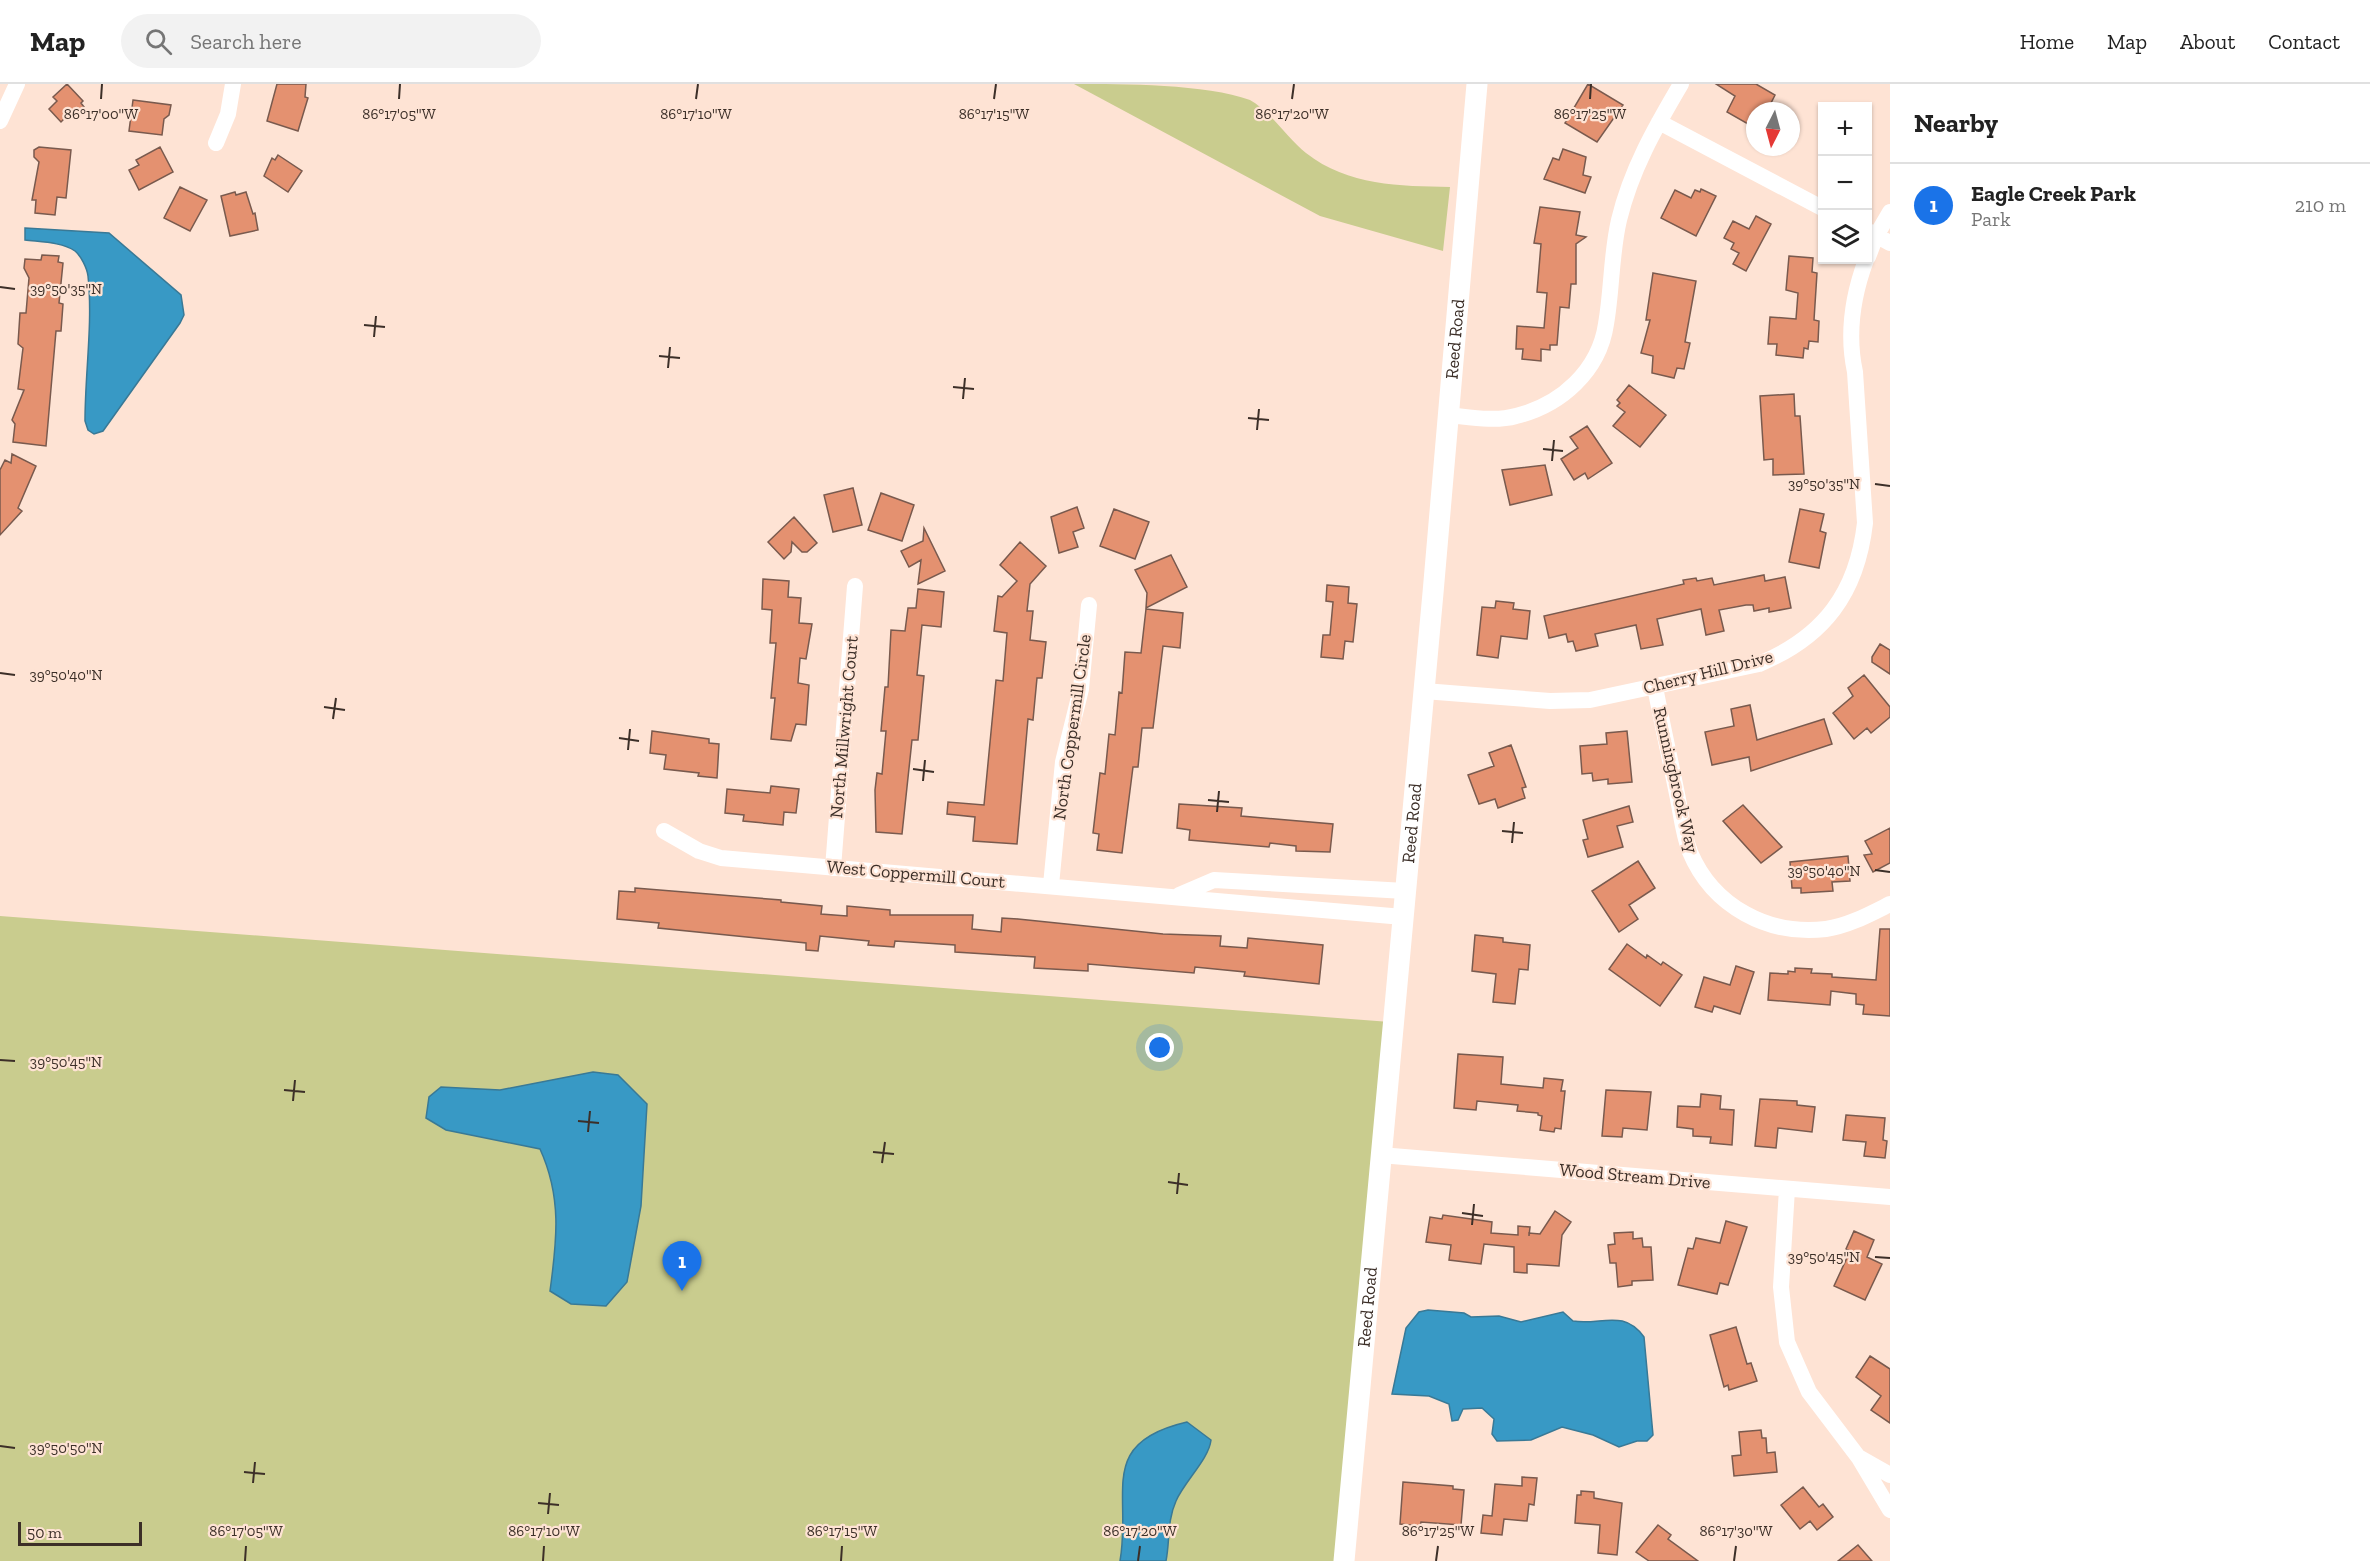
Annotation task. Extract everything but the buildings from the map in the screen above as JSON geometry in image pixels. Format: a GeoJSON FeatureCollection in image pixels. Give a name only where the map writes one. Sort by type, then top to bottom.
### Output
{"type":"FeatureCollection","features":[{"type":"Feature","properties":{"kind":"main road","name":"Reed Road"},"geometry":{"type":"LineString","coordinates":[[1344,1561],[1477,84]]}},
{"type":"Feature","properties":{"kind":"street"},"geometry":{"type":"LineString","coordinates":[[0,121],[17,84]]}},
{"type":"Feature","properties":{"kind":"street"},"geometry":{"type":"LineString","coordinates":[[216,143],[228,114],[232,84]]}},
{"type":"Feature","properties":{"kind":"street"},"geometry":{"type":"LineString","coordinates":[[1448,415],[1508,417],[1530,412],[1558,399],[1586,372],[1594,359],[1605,330],[1617,230],[1624,199],[1640,156],[1681,84]]}},
{"type":"Feature","properties":{"kind":"street"},"geometry":{"type":"LineString","coordinates":[[1659,122],[1818,206]]}},
{"type":"Feature","properties":{"kind":"street","name":"Cherry Hill Drive"},"geometry":{"type":"LineString","coordinates":[[1878,237],[1890,212]]}},
{"type":"Feature","properties":{"kind":"street","name":"Cherry Hill Drive"},"geometry":{"type":"LineString","coordinates":[[1424,691],[1550,701],[1590,700],[1759,664],[1780,655],[1807,638],[1829,616],[1853,576],[1862,546],[1865,523],[1855,372],[1851,356],[1852,317],[1859,279],[1865,264]]}},
{"type":"Feature","properties":{"kind":"street","name":"North Millwright Court"},"geometry":{"type":"LineString","coordinates":[[832,868],[855,586]]}},
{"type":"Feature","properties":{"kind":"street","name":"North Coppermill Circle"},"geometry":{"type":"LineString","coordinates":[[1051,885],[1063,762],[1081,689],[1089,605]]}},
{"type":"Feature","properties":{"kind":"street","name":"Runningbrook Way"},"geometry":{"type":"LineString","coordinates":[[1655,687],[1690,852],[1705,878],[1720,896],[1745,914],[1766,924],[1796,930],[1834,927],[1890,904]]}},
{"type":"Feature","properties":{"kind":"street","name":"West Coppermill Court"},"geometry":{"type":"LineString","coordinates":[[664,831],[699,851],[721,858],[1403,917]]}},
{"type":"Feature","properties":{"kind":"street","name":"West Coppermill Court"},"geometry":{"type":"LineString","coordinates":[[1175,896],[1214,880],[1406,891]]}},
{"type":"Feature","properties":{"kind":"street","name":"Wood Stream Drive"},"geometry":{"type":"LineString","coordinates":[[1380,1155],[1890,1197]]}},
{"type":"Feature","properties":{"kind":"street"},"geometry":{"type":"LineString","coordinates":[[1787,1189],[1781,1287],[1787,1342],[1809,1392],[1859,1458],[1890,1510]]}},
{"type":"Feature","properties":{"kind":"street"},"geometry":{"type":"LineString","coordinates":[[1859,1458],[1890,1475]]}},
{"type":"Feature","properties":{"kind":"green space"},"geometry":{"type":"Polygon","coordinates":[[[1074,84],[1164,86],[1232,95],[1250,100],[1257,105],[1306,153],[1339,172],[1394,185],[1450,187],[1443,251],[1320,216],[1074,84]]]}},
{"type":"Feature","properties":{"kind":"green space"},"geometry":{"type":"Polygon","coordinates":[[[0,916],[1390,1022],[1340,1561],[0,1561],[0,916]]]}},
{"type":"Feature","properties":{"kind":"water"},"geometry":{"type":"Polygon","coordinates":[[[25,228],[109,233],[181,295],[184,315],[180,323],[103,431],[94,434],[88,430],[85,421],[90,312],[86,269],[79,256],[70,248],[25,240],[25,228]]]}},
{"type":"Feature","properties":{"kind":"water"},"geometry":{"type":"Polygon","coordinates":[[[593,1072],[618,1075],[647,1104],[641,1206],[627,1282],[606,1306],[571,1304],[550,1291],[556,1236],[555,1202],[552,1184],[540,1149],[446,1130],[426,1118],[429,1097],[441,1087],[500,1090],[593,1072]]]}},
{"type":"Feature","properties":{"kind":"water"},"geometry":{"type":"Polygon","coordinates":[[[1428,1310],[1464,1313],[1471,1317],[1499,1316],[1521,1322],[1563,1312],[1573,1321],[1611,1320],[1628,1323],[1644,1337],[1653,1435],[1647,1441],[1637,1441],[1619,1447],[1593,1435],[1562,1427],[1531,1440],[1497,1441],[1492,1434],[1494,1419],[1482,1408],[1463,1409],[1458,1420],[1452,1421],[1449,1404],[1429,1396],[1392,1394],[1406,1328],[1419,1312],[1428,1310]]]}},
{"type":"Feature","properties":{"kind":"water"},"geometry":{"type":"Polygon","coordinates":[[[1187,1422],[1211,1440],[1206,1455],[1173,1508],[1166,1561],[1120,1561],[1123,1536],[1122,1493],[1129,1457],[1140,1443],[1158,1431],[1187,1422]]]}},
{"type":"Feature","properties":{"kind":"place","name":"Eagle Creek Park"},"geometry":{"type":"Point","coordinates":[682,1291]}}]}
